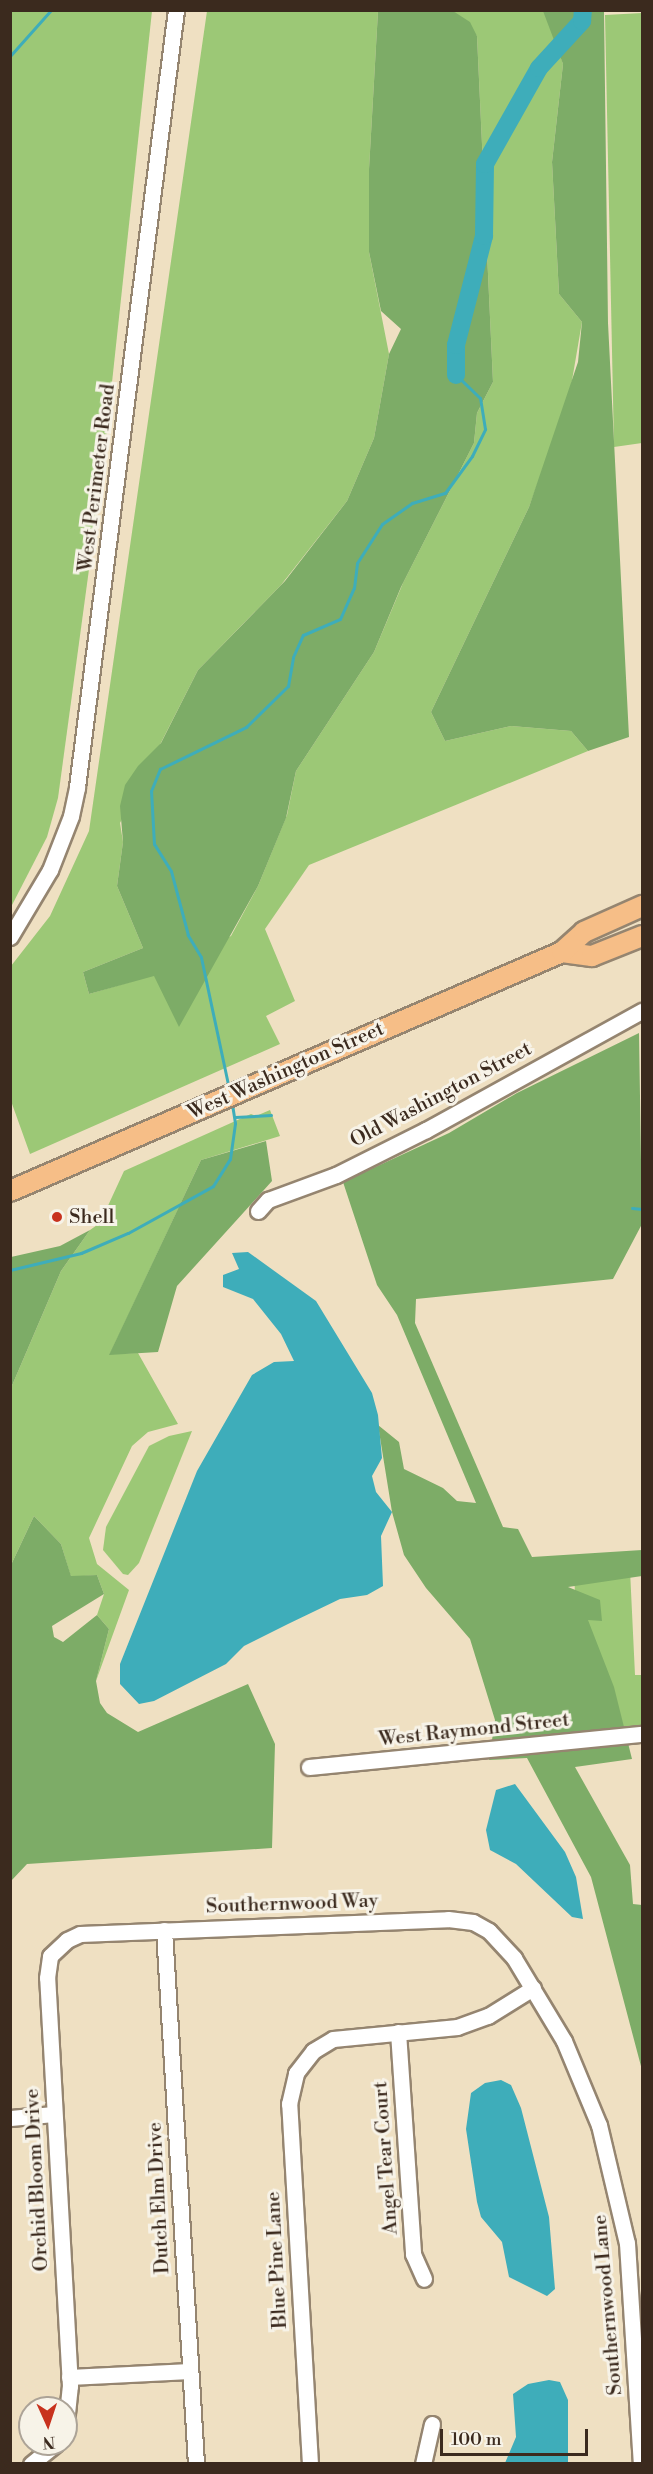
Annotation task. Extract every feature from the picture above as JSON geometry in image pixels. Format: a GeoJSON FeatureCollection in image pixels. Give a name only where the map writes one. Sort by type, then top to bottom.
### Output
{"type":"FeatureCollection","features":[{"type":"Feature","properties":{"kind":"main road","name":"West Washington Street"},"geometry":{"type":"LineString","coordinates":[[10,1191],[562,951],[584,932],[642,906]]}},
{"type":"Feature","properties":{"kind":"main road"},"geometry":{"type":"LineString","coordinates":[[616,946],[642,922]]}},
{"type":"Feature","properties":{"kind":"main road"},"geometry":{"type":"LineString","coordinates":[[562,951],[592,956],[642,936]]}},
{"type":"Feature","properties":{"kind":"street","name":"West Perimeter Road"},"geometry":{"type":"LineString","coordinates":[[10,937],[50,870],[71,816],[77,787],[176,10]]}},
{"type":"Feature","properties":{"kind":"street","name":"Old Washington Street"},"geometry":{"type":"LineString","coordinates":[[258,1211],[268,1200],[398,1145],[642,1011]]}},
{"type":"Feature","properties":{"kind":"street","name":"West Raymond Street"},"geometry":{"type":"LineString","coordinates":[[309,1767],[642,1734]]}},
{"type":"Feature","properties":{"kind":"street","name":"Southernwood Way"},"geometry":{"type":"LineString","coordinates":[[67,1940],[80,1934],[448,1919],[473,1922],[510,1952]]}},
{"type":"Feature","properties":{"kind":"street","name":"Dutch Elm Drive"},"geometry":{"type":"LineString","coordinates":[[164,1930],[196,2463]]}},
{"type":"Feature","properties":{"kind":"street","name":"Orchid Bloom Drive"},"geometry":{"type":"LineString","coordinates":[[67,1940],[50,1956],[47,1978],[70,2396]]}},
{"type":"Feature","properties":{"kind":"street","name":"Southernwood Lane"},"geometry":{"type":"LineString","coordinates":[[510,1952],[574,2061],[609,2157],[627,2243],[639,2368],[641,2463]]}},
{"type":"Feature","properties":{"kind":"street"},"geometry":{"type":"LineString","coordinates":[[398,2032],[470,2024],[533,1988]]}},
{"type":"Feature","properties":{"kind":"street","name":"Blue Pine Lane"},"geometry":{"type":"LineString","coordinates":[[310,2463],[289,2104],[293,2079],[306,2058],[317,2048],[342,2036],[398,2032]]}},
{"type":"Feature","properties":{"kind":"street","name":"Angel Tear Court"},"geometry":{"type":"LineString","coordinates":[[398,2032],[413,2254],[424,2279]]}},
{"type":"Feature","properties":{"kind":"street"},"geometry":{"type":"LineString","coordinates":[[10,2118],[54,2114]]}},
{"type":"Feature","properties":{"kind":"street"},"geometry":{"type":"LineString","coordinates":[[69,2377],[190,2371]]}},
{"type":"Feature","properties":{"kind":"street"},"geometry":{"type":"LineString","coordinates":[[423,2463],[432,2424]]}},
{"type":"Feature","properties":{"kind":"green space"},"geometry":{"type":"Polygon","coordinates":[[[11,10],[152,11],[103,466],[58,798],[47,837],[11,907],[11,10]]]}},
{"type":"Feature","properties":{"kind":"green space"},"geometry":{"type":"Polygon","coordinates":[[[207,11],[378,11],[369,169],[369,252],[389,354],[374,438],[347,501],[281,585],[198,670],[120,823],[123,842],[117,886],[143,948],[83,972],[89,994],[154,975],[231,936],[258,886],[287,815],[296,771],[374,652],[403,583],[474,443],[477,413],[493,382],[477,36],[453,11],[546,11],[563,64],[552,162],[559,294],[582,322],[569,398],[529,507],[431,712],[445,741],[511,726],[571,731],[588,751],[309,865],[265,929],[295,1001],[266,1016],[280,1044],[30,1154],[11,1101],[11,966],[50,916],[89,831],[207,11]]]}},
{"type":"Feature","properties":{"kind":"green space"},"geometry":{"type":"Polygon","coordinates":[[[378,11],[453,11],[470,22],[477,36],[493,382],[477,413],[474,443],[401,587],[374,652],[296,771],[286,818],[258,886],[179,1027],[154,976],[89,994],[83,972],[143,948],[117,886],[123,842],[120,806],[125,785],[138,766],[161,743],[198,670],[285,581],[347,501],[374,438],[389,354],[401,329],[381,311],[369,252],[369,169],[378,11]]]}},
{"type":"Feature","properties":{"kind":"green space"},"geometry":{"type":"Polygon","coordinates":[[[543,11],[604,11],[608,323],[629,737],[588,751],[571,731],[511,726],[445,741],[431,712],[529,507],[578,362],[582,322],[559,294],[552,162],[563,64],[543,11]]]}},
{"type":"Feature","properties":{"kind":"green space"},"geometry":{"type":"Polygon","coordinates":[[[642,13],[642,443],[614,447],[605,15],[642,13]]]}},
{"type":"Feature","properties":{"kind":"green space"},"geometry":{"type":"Polygon","coordinates":[[[639,1033],[642,1224],[613,1279],[416,1299],[415,1323],[503,1527],[518,1529],[532,1557],[642,1550],[642,1576],[568,1587],[600,1600],[602,1621],[588,1620],[614,1687],[632,1759],[575,1767],[630,1865],[633,1904],[642,1905],[642,2070],[591,1877],[527,1758],[489,1760],[495,1720],[470,1639],[426,1588],[404,1555],[392,1512],[378,1425],[399,1442],[404,1469],[443,1488],[457,1501],[476,1503],[397,1315],[377,1285],[343,1182],[449,1133],[517,1093],[639,1033]]]}},
{"type":"Feature","properties":{"kind":"green space"},"geometry":{"type":"Polygon","coordinates":[[[270,1110],[280,1136],[201,1160],[110,1354],[138,1353],[178,1424],[148,1432],[132,1446],[89,1538],[97,1564],[129,1590],[96,1681],[109,1629],[97,1615],[104,1594],[97,1575],[71,1577],[61,1544],[34,1516],[11,1565],[11,1388],[61,1271],[90,1230],[100,1223],[124,1171],[251,1114],[256,1116],[270,1110]]]}},
{"type":"Feature","properties":{"kind":"green space"},"geometry":{"type":"Polygon","coordinates":[[[266,1141],[272,1181],[177,1286],[158,1352],[109,1355],[201,1160],[266,1141]]]}},
{"type":"Feature","properties":{"kind":"green space"},"geometry":{"type":"Polygon","coordinates":[[[90,1230],[61,1271],[11,1388],[11,1257],[60,1246],[90,1230]]]}},
{"type":"Feature","properties":{"kind":"green space"},"geometry":{"type":"Polygon","coordinates":[[[192,1431],[139,1563],[128,1575],[123,1574],[103,1550],[106,1527],[149,1446],[169,1436],[192,1431]]]}},
{"type":"Feature","properties":{"kind":"green space"},"geometry":{"type":"Polygon","coordinates":[[[34,1516],[61,1544],[71,1576],[97,1575],[104,1594],[52,1626],[54,1637],[63,1642],[97,1615],[109,1629],[96,1681],[100,1703],[107,1713],[138,1732],[248,1684],[275,1744],[272,1848],[27,1864],[11,1881],[11,1565],[34,1516]]]}},
{"type":"Feature","properties":{"kind":"green space"},"geometry":{"type":"Polygon","coordinates":[[[630,1570],[635,1675],[642,1675],[642,1725],[606,1729],[576,1612],[574,1574],[630,1570]]]}},
{"type":"Feature","properties":{"kind":"water"},"geometry":{"type":"Polygon","coordinates":[[[248,1252],[316,1301],[372,1393],[378,1415],[382,1458],[372,1476],[376,1492],[392,1512],[381,1536],[383,1586],[367,1595],[340,1599],[288,1624],[244,1646],[226,1664],[154,1701],[139,1704],[120,1684],[120,1664],[197,1471],[252,1375],[274,1362],[294,1361],[281,1334],[253,1299],[223,1287],[223,1275],[239,1269],[232,1253],[248,1252]]]}},
{"type":"Feature","properties":{"kind":"water"},"geometry":{"type":"Polygon","coordinates":[[[515,1784],[565,1852],[576,1877],[583,1919],[572,1917],[516,1864],[490,1850],[486,1830],[496,1790],[515,1784]]]}},
{"type":"Feature","properties":{"kind":"water"},"geometry":{"type":"Polygon","coordinates":[[[501,2080],[511,2085],[521,2108],[549,2217],[555,2289],[547,2296],[509,2277],[502,2242],[481,2217],[477,2202],[466,2129],[471,2093],[485,2083],[501,2080]]]}},
{"type":"Feature","properties":{"kind":"water"},"geometry":{"type":"Polygon","coordinates":[[[549,2380],[560,2382],[568,2400],[568,2463],[505,2463],[516,2437],[513,2394],[528,2384],[549,2380]]]}},
{"type":"Feature","properties":{"kind":"waterway"},"geometry":{"type":"LineString","coordinates":[[10,56],[51,10]]}},
{"type":"Feature","properties":{"kind":"waterway"},"geometry":{"type":"LineString","coordinates":[[456,375],[456,345],[484,236],[485,164],[539,68],[582,21],[583,10]]}},
{"type":"Feature","properties":{"kind":"waterway"},"geometry":{"type":"LineString","coordinates":[[229,1089],[201,957],[188,935],[171,871],[154,844],[151,791],[160,769],[246,727],[288,686],[293,657],[303,635],[340,619],[354,588],[357,563],[382,524],[412,503],[445,493],[472,456],[485,429],[480,398],[456,375]]}},
{"type":"Feature","properties":{"kind":"waterway"},"geometry":{"type":"LineString","coordinates":[[10,1270],[81,1253],[128,1233],[213,1186],[230,1159],[235,1123],[232,1104]]}},
{"type":"Feature","properties":{"kind":"waterway"},"geometry":{"type":"LineString","coordinates":[[235,1117],[271,1115]]}},
{"type":"Feature","properties":{"kind":"waterway"},"geometry":{"type":"LineString","coordinates":[[632,1208],[642,1209]]}},
{"type":"Feature","properties":{"kind":"place","name":"Shell"},"geometry":{"type":"Point","coordinates":[57,1217]}}]}
